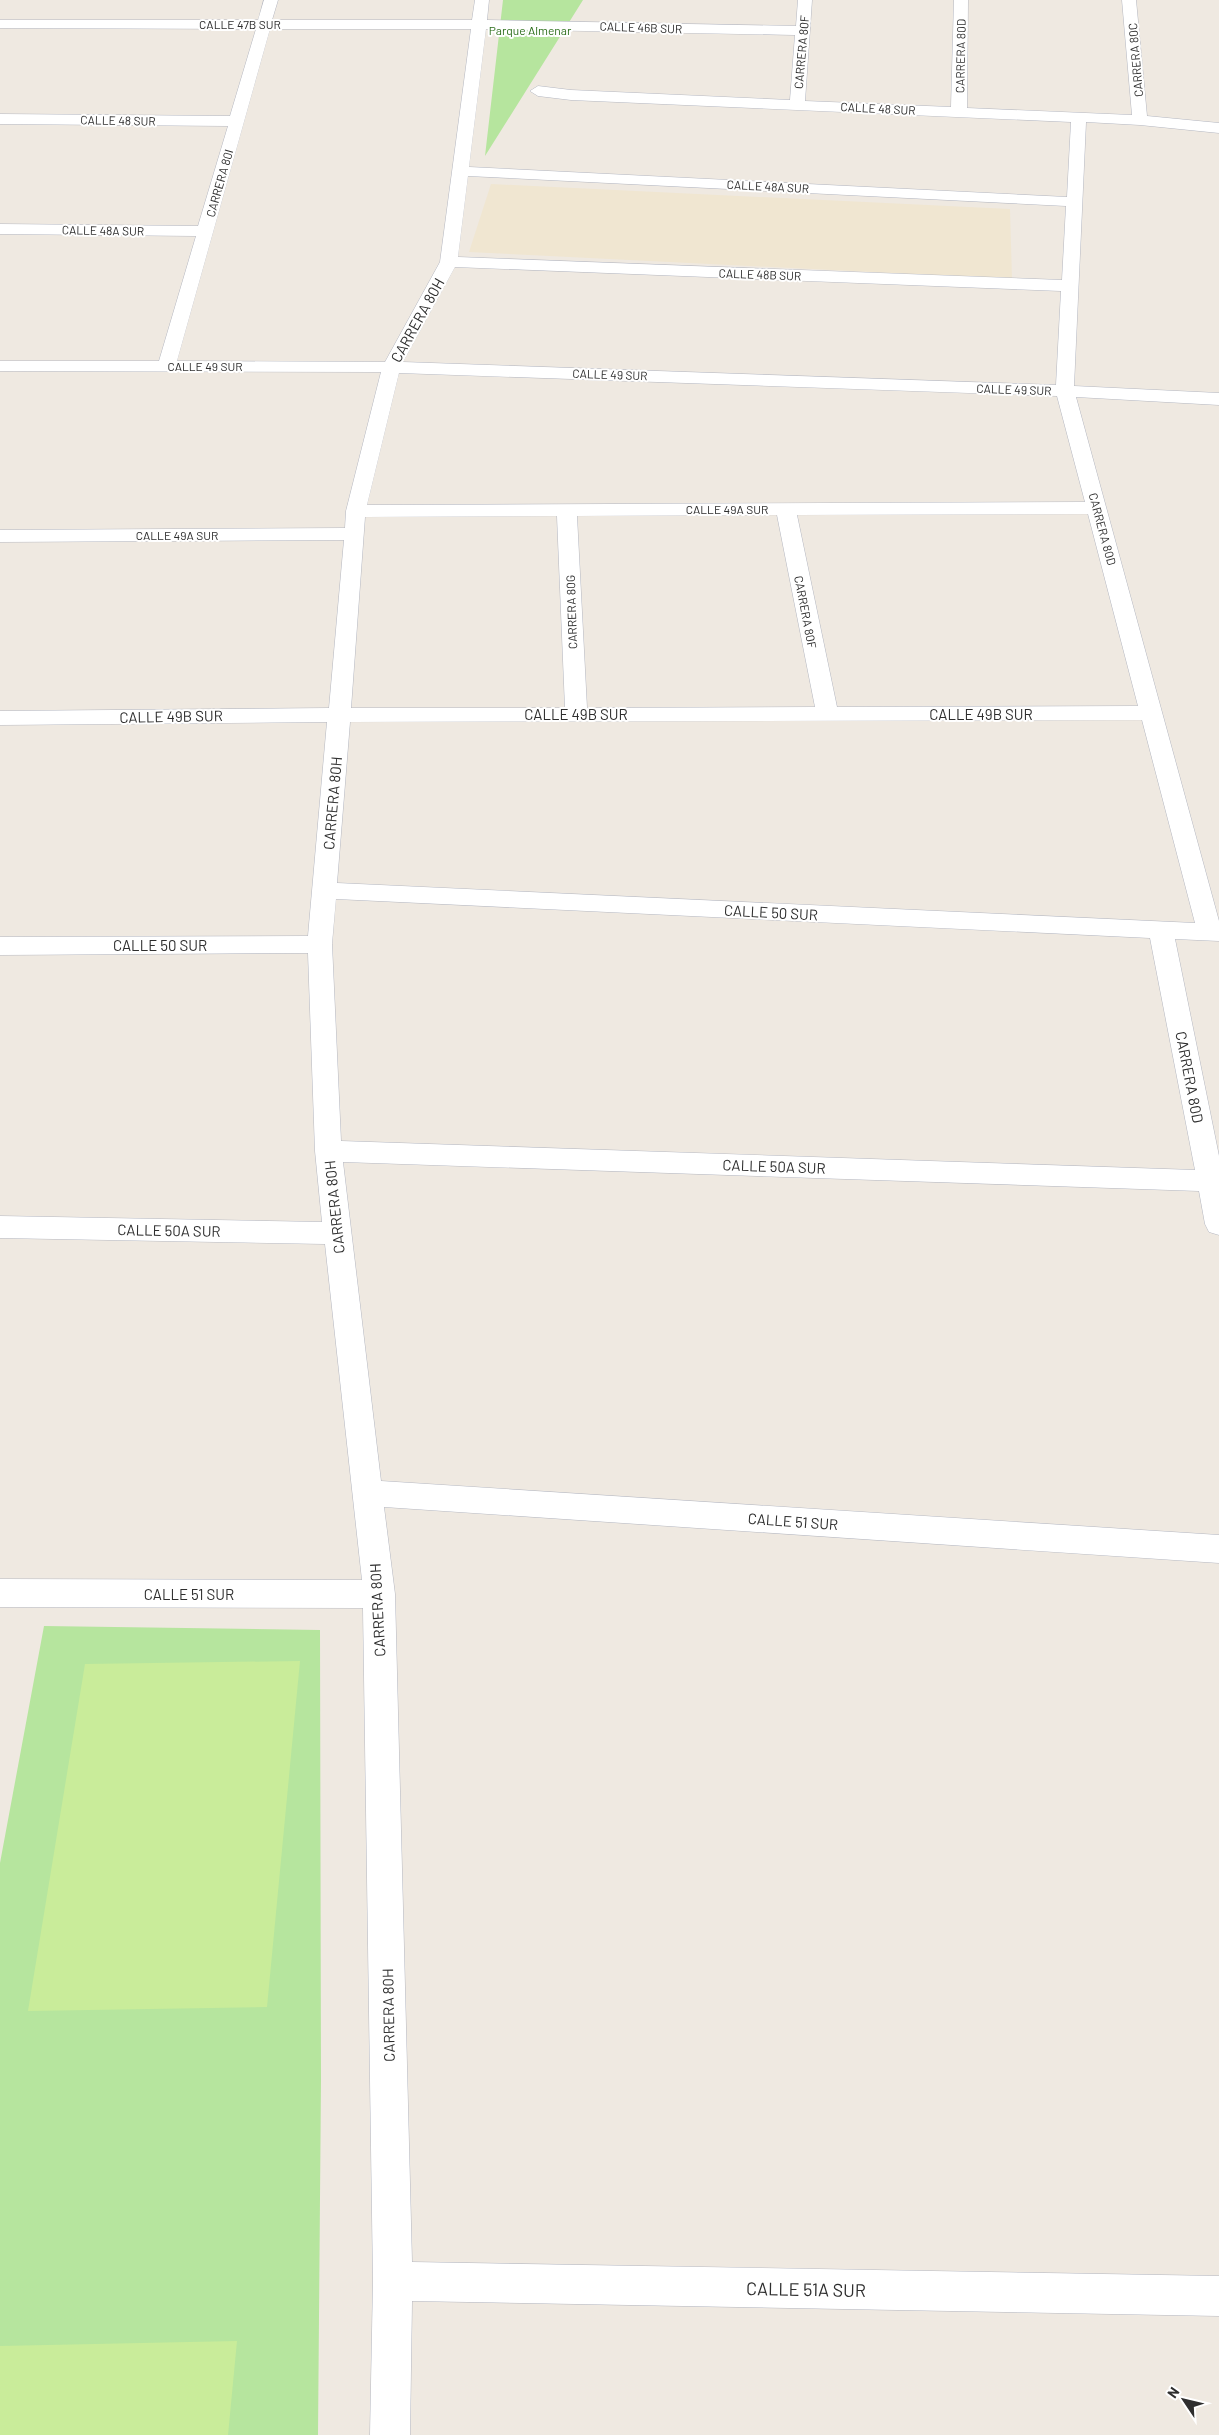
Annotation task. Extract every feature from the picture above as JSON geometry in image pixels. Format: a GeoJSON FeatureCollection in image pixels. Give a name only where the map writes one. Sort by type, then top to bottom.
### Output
{"type":"FeatureCollection","features":[{"type":"Feature","properties":{"kind":"street","name":"CARRERA 80I"},"geometry":{"type":"LineString","coordinates":[[167,366],[271,0]]}},
{"type":"Feature","properties":{"kind":"street","name":"CARRERA 80H"},"geometry":{"type":"LineString","coordinates":[[390,2435],[393,2281],[379,1594],[328,1151],[320,944],[355,523],[391,366],[449,262],[482,0]]}},
{"type":"Feature","properties":{"kind":"street","name":"CARRERA 80F"},"geometry":{"type":"LineString","coordinates":[[797,104],[805,0]]}},
{"type":"Feature","properties":{"kind":"street","name":"CARRERA 80D"},"geometry":{"type":"LineString","coordinates":[[960,112],[961,0]]}},
{"type":"Feature","properties":{"kind":"street","name":"CARRERA 80C"},"geometry":{"type":"LineString","coordinates":[[1129,0],[1140,120]]}},
{"type":"Feature","properties":{"kind":"street","name":"CALLE 47B SUR"},"geometry":{"type":"LineString","coordinates":[[0,24],[479,24]]}},
{"type":"Feature","properties":{"kind":"street","name":"CALLE 46B SUR"},"geometry":{"type":"LineString","coordinates":[[479,24],[803,31]]}},
{"type":"Feature","properties":{"kind":"street","name":"CALLE 48 SUR"},"geometry":{"type":"LineString","coordinates":[[538,91],[571,95],[1140,120],[1219,128]]}},
{"type":"Feature","properties":{"kind":"street","name":"CARRERA 80D"},"geometry":{"type":"LineString","coordinates":[[1079,117],[1066,391],[1152,713],[1214,933]]}},
{"type":"Feature","properties":{"kind":"street","name":"CALLE 48 SUR"},"geometry":{"type":"LineString","coordinates":[[0,119],[236,122]]}},
{"type":"Feature","properties":{"kind":"street","name":"CALLE 48A SUR"},"geometry":{"type":"LineString","coordinates":[[461,171],[1075,202]]}},
{"type":"Feature","properties":{"kind":"street","name":"CALLE 48A SUR"},"geometry":{"type":"LineString","coordinates":[[0,228],[205,231]]}},
{"type":"Feature","properties":{"kind":"street","name":"CALLE 48B SUR"},"geometry":{"type":"LineString","coordinates":[[449,262],[1071,286]]}},
{"type":"Feature","properties":{"kind":"street","name":"CALLE 49 SUR"},"geometry":{"type":"LineString","coordinates":[[0,366],[391,366],[1066,391],[1219,399]]}},
{"type":"Feature","properties":{"kind":"street","name":"CALLE 49A SUR"},"geometry":{"type":"LineString","coordinates":[[0,536],[355,523],[567,510],[1097,508]]}},
{"type":"Feature","properties":{"kind":"street","name":"CARRERA 80F"},"geometry":{"type":"LineString","coordinates":[[786,509],[827,714]]}},
{"type":"Feature","properties":{"kind":"street","name":"CARRERA 80G"},"geometry":{"type":"LineString","coordinates":[[567,510],[576,714]]}},
{"type":"Feature","properties":{"kind":"street","name":"CALLE 49B SUR"},"geometry":{"type":"LineString","coordinates":[[0,718],[339,714],[1152,713]]}},
{"type":"Feature","properties":{"kind":"street","name":"CALLE 50 SUR"},"geometry":{"type":"LineString","coordinates":[[324,890],[1214,933]]}},
{"type":"Feature","properties":{"kind":"street","name":"CARRERA 80D"},"geometry":{"type":"LineString","coordinates":[[1161,931],[1214,1181],[1219,1224]]}},
{"type":"Feature","properties":{"kind":"street","name":"CALLE 50 SUR"},"geometry":{"type":"LineString","coordinates":[[0,946],[320,944]]}},
{"type":"Feature","properties":{"kind":"street","name":"CALLE 50A SUR"},"geometry":{"type":"LineString","coordinates":[[328,1151],[1214,1181]]}},
{"type":"Feature","properties":{"kind":"street","name":"CALLE 50A SUR"},"geometry":{"type":"LineString","coordinates":[[0,1227],[337,1233]]}},
{"type":"Feature","properties":{"kind":"street","name":"CALLE 51 SUR"},"geometry":{"type":"LineString","coordinates":[[366,1493],[1219,1549]]}},
{"type":"Feature","properties":{"kind":"street","name":"CALLE 51 SUR"},"geometry":{"type":"LineString","coordinates":[[0,1594],[379,1594]]}},
{"type":"Feature","properties":{"kind":"street","name":"CALLE 51A SUR"},"geometry":{"type":"LineString","coordinates":[[393,2281],[1219,2296]]}},
{"type":"Feature","properties":{"kind":"shaded area"},"geometry":{"type":"Polygon","coordinates":[[[491,184],[1010,209],[1012,279],[469,252],[491,184]]]}},
{"type":"Feature","properties":{"kind":"green space","name":"Parque Almenar"},"geometry":{"type":"Polygon","coordinates":[[[503,0],[583,0],[485,156],[503,0]]]}},
{"type":"Feature","properties":{"kind":"green space"},"geometry":{"type":"Polygon","coordinates":[[[44,1626],[320,1630],[321,2080],[318,2435],[0,2435],[0,1863],[44,1626]]]}},
{"type":"Feature","properties":{"kind":"green space"},"geometry":{"type":"Polygon","coordinates":[[[300,1661],[267,2007],[28,2011],[85,1664],[300,1661]]]}},
{"type":"Feature","properties":{"kind":"green space"},"geometry":{"type":"Polygon","coordinates":[[[237,2341],[228,2435],[0,2435],[0,2346],[237,2341]]]}}]}
